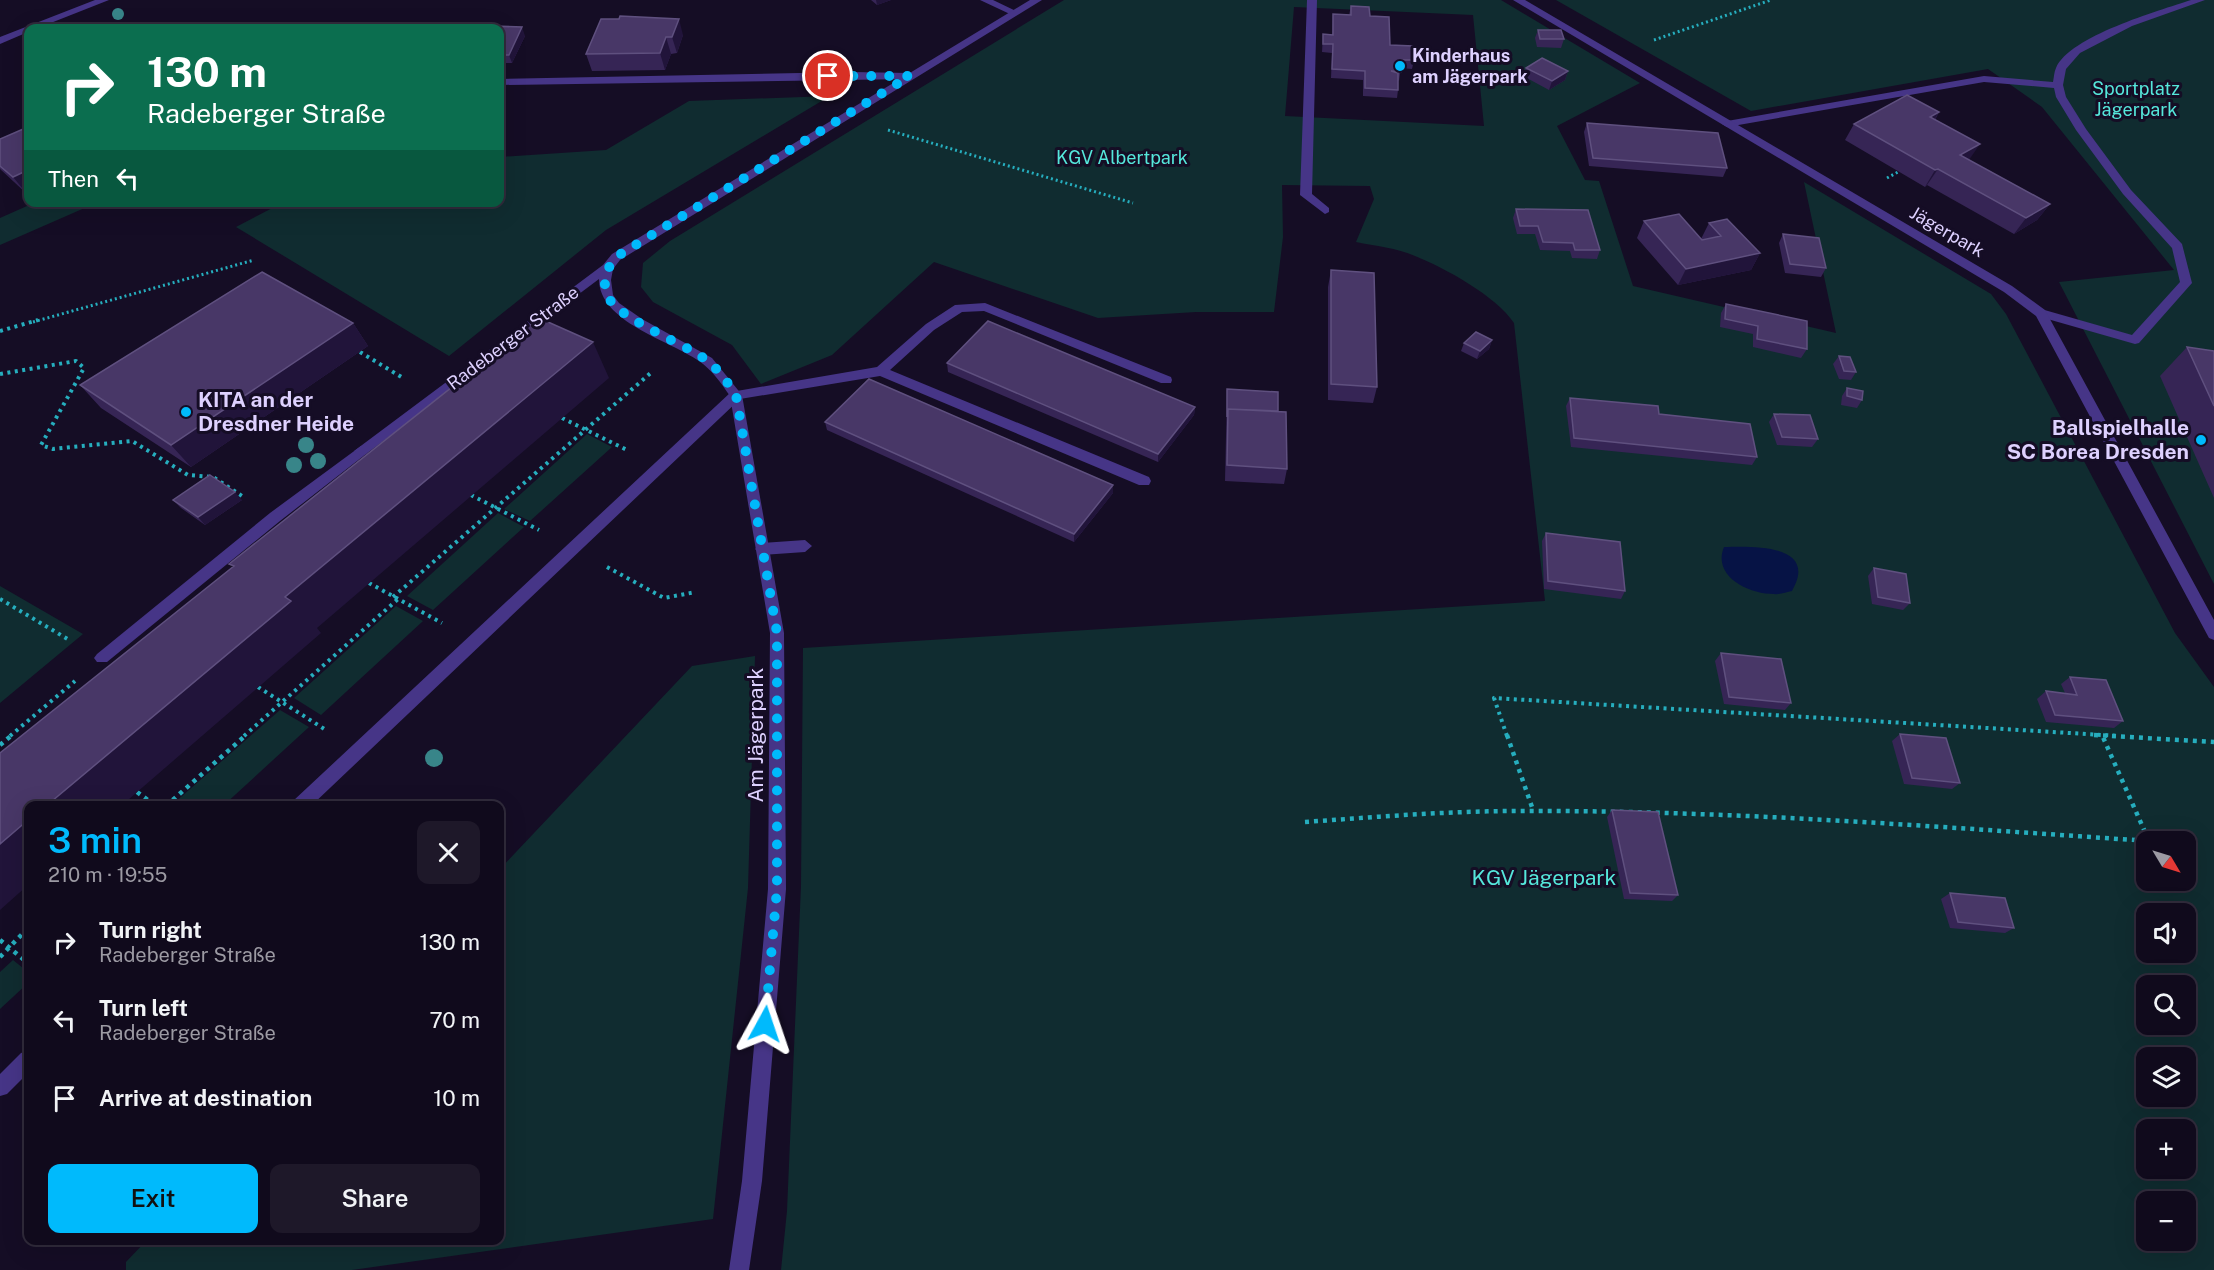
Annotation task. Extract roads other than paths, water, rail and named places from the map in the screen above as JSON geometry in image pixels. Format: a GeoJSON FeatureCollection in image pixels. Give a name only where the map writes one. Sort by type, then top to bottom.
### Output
{"type":"FeatureCollection","features":[{"type":"Feature","properties":{"kind":"street"},"geometry":{"type":"LineString","coordinates":[[42,24],[104,0]]}},
{"type":"Feature","properties":{"kind":"street"},"geometry":{"type":"LineString","coordinates":[[986,0],[1015,13]]}},
{"type":"Feature","properties":{"kind":"street","name":"Radeberger Straße"},"geometry":{"type":"LineString","coordinates":[[102,658],[275,517],[607,268],[616,257],[1036,0]]}},
{"type":"Feature","properties":{"kind":"street"},"geometry":{"type":"LineString","coordinates":[[1312,0],[1306,195],[1325,210]]}},
{"type":"Feature","properties":{"kind":"street","name":"Jägerpark"},"geometry":{"type":"LineString","coordinates":[[1518,0],[2008,289],[2041,313],[2214,634]]}},
{"type":"Feature","properties":{"kind":"street"},"geometry":{"type":"LineString","coordinates":[[2041,313],[2135,340],[2186,283],[2178,247],[2127,192],[2094,148],[2061,97],[2058,85],[2061,68],[2076,51],[2129,24],[2199,0]]}},
{"type":"Feature","properties":{"kind":"street"},"geometry":{"type":"LineString","coordinates":[[0,41],[24,31]]}},
{"type":"Feature","properties":{"kind":"street"},"geometry":{"type":"LineString","coordinates":[[504,82],[852,75],[910,76]]}},
{"type":"Feature","properties":{"kind":"street"},"geometry":{"type":"LineString","coordinates":[[1727,124],[1984,79],[2058,85]]}},
{"type":"Feature","properties":{"kind":"street","name":"Am Jägerpark"},"geometry":{"type":"LineString","coordinates":[[607,268],[604,281],[610,300],[626,314],[704,358],[724,376],[736,395],[777,633],[777,889],[752,1181],[739,1270]]}},
{"type":"Feature","properties":{"kind":"street"},"geometry":{"type":"LineString","coordinates":[[881,371],[930,327],[959,308],[985,307],[1166,380]]}},
{"type":"Feature","properties":{"kind":"street"},"geometry":{"type":"LineString","coordinates":[[304,801],[736,395],[881,371],[1144,481]]}},
{"type":"Feature","properties":{"kind":"street"},"geometry":{"type":"LineString","coordinates":[[762,549],[805,546]]}},
{"type":"Feature","properties":{"kind":"street"},"geometry":{"type":"LineString","coordinates":[[0,1087],[24,1064]]}},
{"type":"Feature","properties":{"kind":"place","name":"Kinderhaus am Jägerpark"},"geometry":{"type":"Point","coordinates":[1400,66]}},
{"type":"Feature","properties":{"kind":"place","name":"KITA an der Dresdner Heide"},"geometry":{"type":"Point","coordinates":[186,412]}},
{"type":"Feature","properties":{"kind":"place","name":"Ballspielhalle SC Borea Dresden"},"geometry":{"type":"Point","coordinates":[2201,440]}},
{"type":"Feature","properties":{"kind":"park label","name":"Sportplatz Jägerpark"},"geometry":{"type":"Point","coordinates":[2136,100]}},
{"type":"Feature","properties":{"kind":"park label","name":"KGV Albertpark"},"geometry":{"type":"Point","coordinates":[1122,158]}},
{"type":"Feature","properties":{"kind":"park label","name":"KGV Jägerpark"},"geometry":{"type":"Point","coordinates":[1544,878]}}]}
